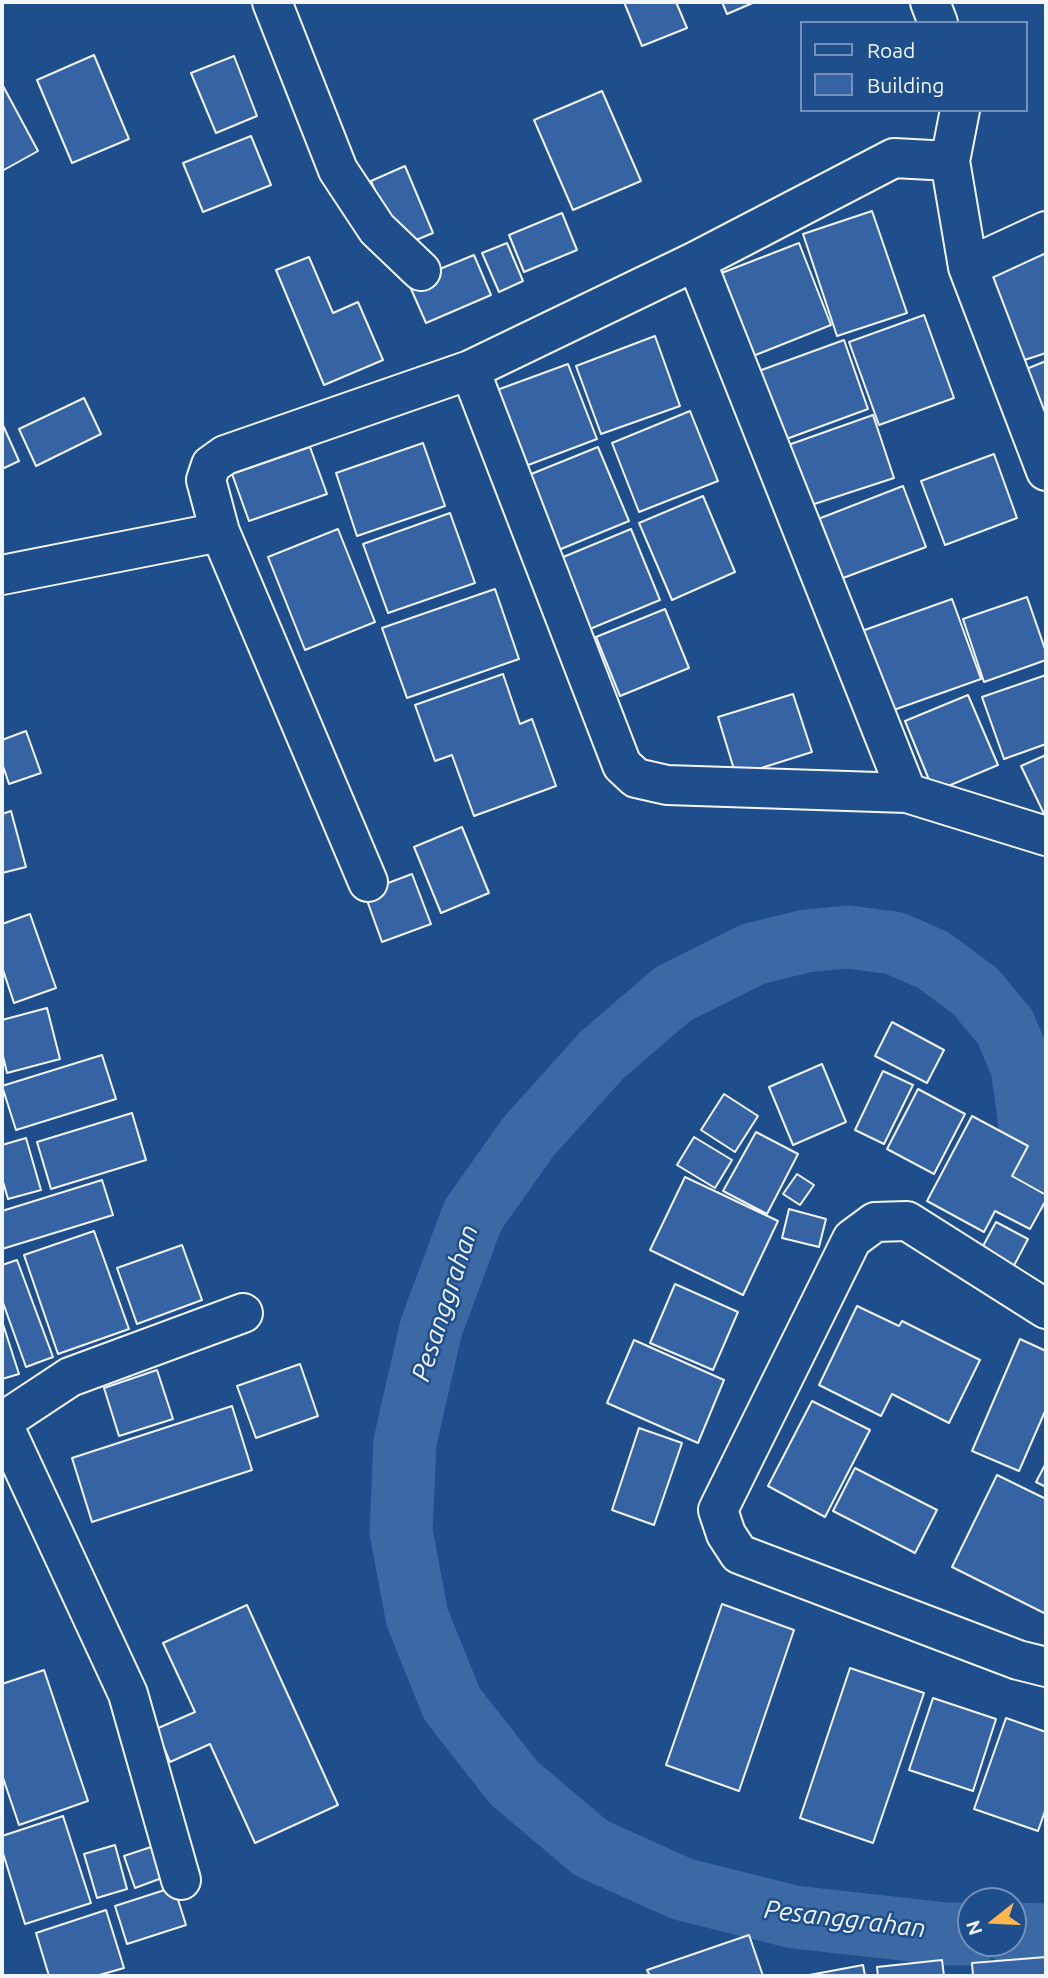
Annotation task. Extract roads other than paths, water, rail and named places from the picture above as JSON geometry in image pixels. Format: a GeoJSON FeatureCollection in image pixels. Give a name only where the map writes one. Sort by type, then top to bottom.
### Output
{"type":"FeatureCollection","features":[{"type":"Feature","properties":{"kind":"street"},"geometry":{"type":"LineString","coordinates":[[272,2],[338,170],[377,229],[421,271]]}},
{"type":"Feature","properties":{"kind":"street"},"geometry":{"type":"LineString","coordinates":[[930,2],[937,21]]}},
{"type":"Feature","properties":{"kind":"street"},"geometry":{"type":"LineString","coordinates":[[960,112],[950,161],[968,267],[1046,471]]}},
{"type":"Feature","properties":{"kind":"street"},"geometry":{"type":"LineString","coordinates":[[368,882],[220,532],[206,480],[211,465],[225,455],[470,370],[696,261],[894,158],[950,161]]}},
{"type":"Feature","properties":{"kind":"street"},"geometry":{"type":"LineString","coordinates":[[968,267],[1046,231]]}},
{"type":"Feature","properties":{"kind":"street"},"geometry":{"type":"LineString","coordinates":[[696,261],[907,793]]}},
{"type":"Feature","properties":{"kind":"street"},"geometry":{"type":"LineString","coordinates":[[470,370],[622,765],[636,778],[667,785],[907,793],[1046,836]]}},
{"type":"Feature","properties":{"kind":"street"},"geometry":{"type":"LineString","coordinates":[[2,575],[220,532]]}},
{"type":"Feature","properties":{"kind":"street"},"geometry":{"type":"LineString","coordinates":[[1046,1309],[907,1221],[875,1222],[852,1239],[718,1510],[726,1534],[739,1554],[1018,1660],[1046,1667]]}},
{"type":"Feature","properties":{"kind":"street"},"geometry":{"type":"LineString","coordinates":[[181,1880],[128,1694],[2,1422],[70,1377],[243,1313]]}},
{"type":"Feature","properties":{"kind":"waterway","name":"Pesanggrahan"},"geometry":{"type":"LineString","coordinates":[[957,1934],[794,1917],[682,1889],[591,1848],[514,1783],[452,1704],[417,1617],[401,1531],[405,1442],[431,1328],[473,1215],[529,1136],[602,1055],[673,994],[753,954],[806,941],[848,937],[894,943],[933,960],[975,991],[1005,1027],[1022,1067],[1033,1146],[1046,1179]]}},
{"type":"Feature","properties":{"kind":"waterway","name":"Pesanggrahan"},"geometry":{"type":"LineString","coordinates":[[1027,1934],[1046,1935]]}}]}
